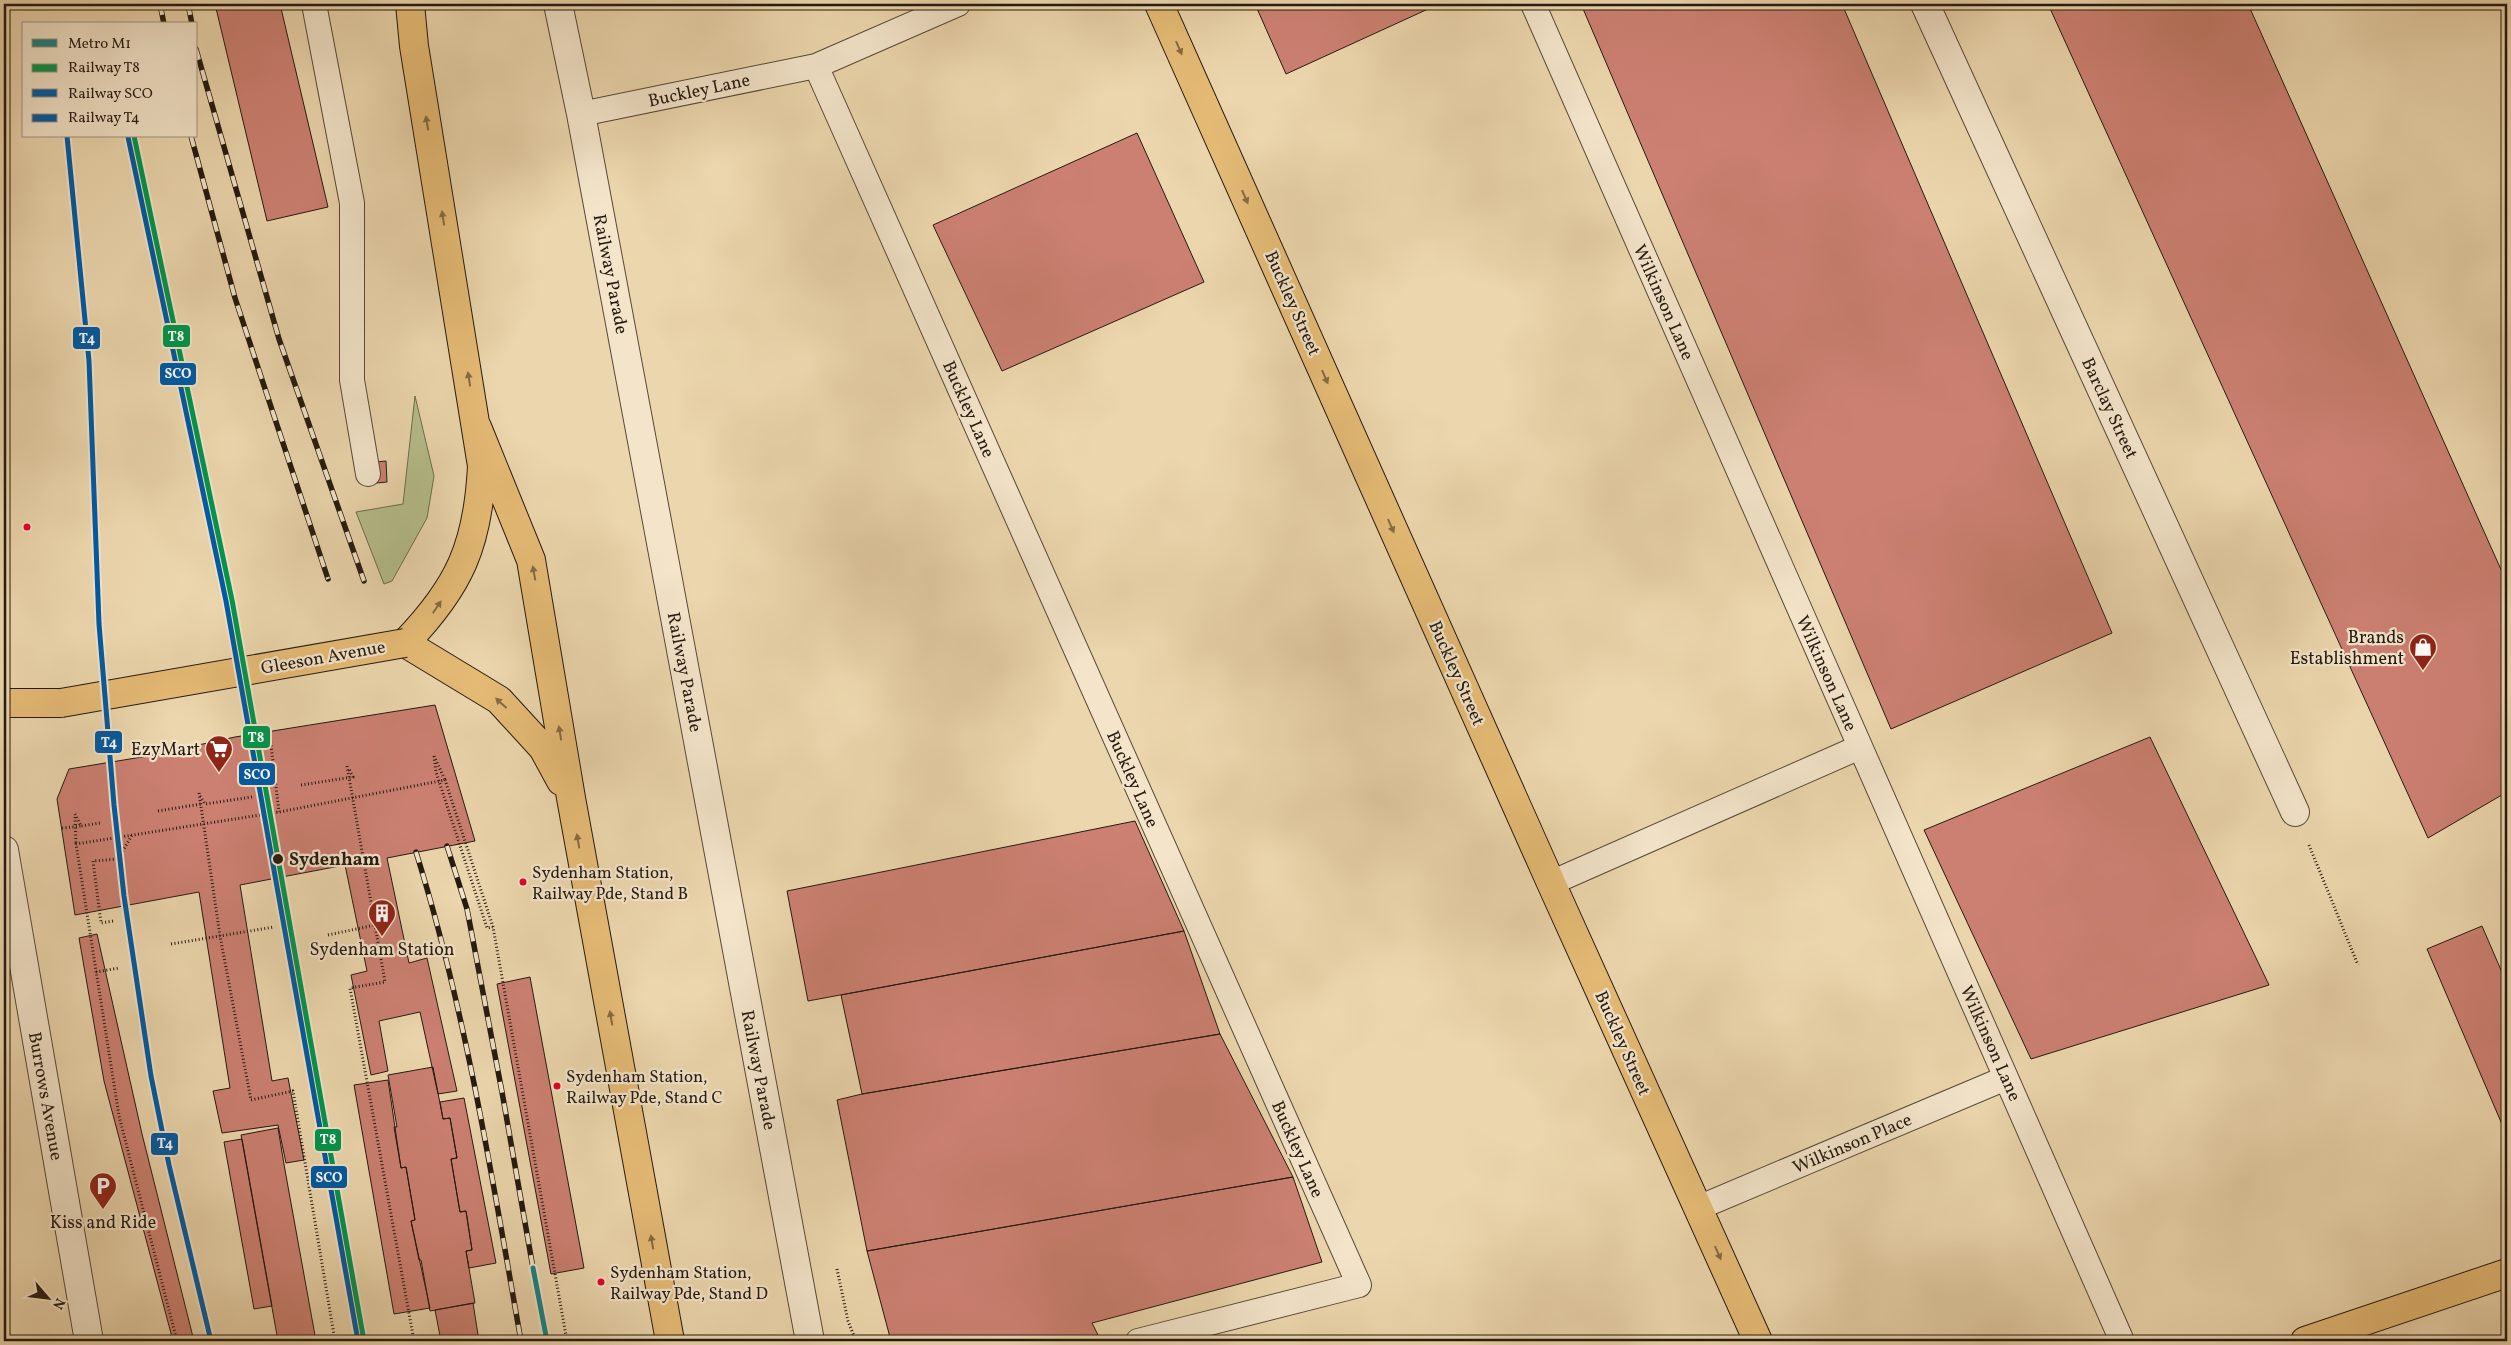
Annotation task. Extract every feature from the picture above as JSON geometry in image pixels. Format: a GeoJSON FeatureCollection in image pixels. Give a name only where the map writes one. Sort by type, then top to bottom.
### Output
{"type":"FeatureCollection","features":[{"type":"Feature","properties":{"kind":"main road"},"geometry":{"type":"LineString","coordinates":[[410,4],[416,56],[482,466],[480,506],[471,545],[455,581],[432,614],[405,643],[499,700],[543,748],[571,798]]}},
{"type":"Feature","properties":{"kind":"main road","name":"Buckley Street"},"geometry":{"type":"LineString","coordinates":[[1159,4],[1551,883],[1758,1341]]}},
{"type":"Feature","properties":{"kind":"main road"},"geometry":{"type":"LineString","coordinates":[[477,427],[531,560],[571,798],[670,1341]]}},
{"type":"Feature","properties":{"kind":"main road","name":"Gleeson Avenue"},"geometry":{"type":"LineString","coordinates":[[4,703],[61,703],[405,643]]}},
{"type":"Feature","properties":{"kind":"main road"},"geometry":{"type":"LineString","coordinates":[[2305,1341],[2507,1273]]}},
{"type":"Feature","properties":{"kind":"street","name":"Railway Parade"},"geometry":{"type":"LineString","coordinates":[[558,4],[581,114],[810,1341]]}},
{"type":"Feature","properties":{"kind":"street","name":"Barclay Street"},"geometry":{"type":"LineString","coordinates":[[1924,4],[2295,812]]}},
{"type":"Feature","properties":{"kind":"street","name":"Burrows Avenue"},"geometry":{"type":"LineString","coordinates":[[4,850],[89,1341]]}},
{"type":"Feature","properties":{"kind":"lane"},"geometry":{"type":"LineString","coordinates":[[314,4],[352,203],[352,380],[368,474]]}},
{"type":"Feature","properties":{"kind":"lane","name":"Buckley Lane"},"geometry":{"type":"LineString","coordinates":[[581,114],[816,66],[958,4]]}},
{"type":"Feature","properties":{"kind":"lane","name":"Wilkinson Lane"},"geometry":{"type":"LineString","coordinates":[[1533,4],[2122,1341]]}},
{"type":"Feature","properties":{"kind":"lane","name":"Buckley Lane"},"geometry":{"type":"LineString","coordinates":[[816,66],[1359,1285],[1138,1341]]}},
{"type":"Feature","properties":{"kind":"lane"},"geometry":{"type":"LineString","coordinates":[[1551,883],[1860,747]]}},
{"type":"Feature","properties":{"kind":"lane","name":"Wilkinson Place"},"geometry":{"type":"LineString","coordinates":[[1698,1208],[2006,1078]]}},
{"type":"Feature","properties":{"kind":"path"},"geometry":{"type":"LineString","coordinates":[[269,728],[279,812]]}},
{"type":"Feature","properties":{"kind":"path"},"geometry":{"type":"LineString","coordinates":[[493,928],[488,928],[436,772],[434,756],[445,780],[493,928],[567,1341]]}},
{"type":"Feature","properties":{"kind":"path"},"geometry":{"type":"LineString","coordinates":[[301,785],[344,778],[353,777],[347,766],[348,775],[349,783],[376,925],[385,982],[350,988],[414,1341]]}},
{"type":"Feature","properties":{"kind":"path"},"geometry":{"type":"LineString","coordinates":[[76,844],[279,812],[445,780]]}},
{"type":"Feature","properties":{"kind":"path"},"geometry":{"type":"LineString","coordinates":[[205,804],[199,793],[220,936],[251,1100],[293,1091],[335,1341]]}},
{"type":"Feature","properties":{"kind":"path"},"geometry":{"type":"LineString","coordinates":[[158,811],[252,796]]}},
{"type":"Feature","properties":{"kind":"path"},"geometry":{"type":"LineString","coordinates":[[2295,812],[2358,965]]}},
{"type":"Feature","properties":{"kind":"path"},"geometry":{"type":"LineString","coordinates":[[81,826],[75,814],[76,844],[119,1116],[177,1341]]}},
{"type":"Feature","properties":{"kind":"path"},"geometry":{"type":"LineString","coordinates":[[62,828],[100,823]]}},
{"type":"Feature","properties":{"kind":"path"},"geometry":{"type":"LineString","coordinates":[[113,921],[101,923],[93,861],[118,859],[133,835]]}},
{"type":"Feature","properties":{"kind":"path"},"geometry":{"type":"LineString","coordinates":[[328,935],[376,925]]}},
{"type":"Feature","properties":{"kind":"path"},"geometry":{"type":"LineString","coordinates":[[171,944],[274,927]]}},
{"type":"Feature","properties":{"kind":"path"},"geometry":{"type":"LineString","coordinates":[[96,972],[119,968]]}},
{"type":"Feature","properties":{"kind":"green space"},"geometry":{"type":"Polygon","coordinates":[[[415,396],[434,476],[427,518],[392,581],[384,584],[356,512],[403,504],[415,396]]]}},
{"type":"Feature","properties":{"kind":"building"},"geometry":{"type":"Polygon","coordinates":[[[215,4],[280,4],[328,207],[267,221],[215,4]]]}},
{"type":"Feature","properties":{"kind":"building"},"geometry":{"type":"Polygon","coordinates":[[[1255,4],[1439,4],[1286,74],[1255,4]]]}},
{"type":"Feature","properties":{"kind":"building"},"geometry":{"type":"Polygon","coordinates":[[[1581,4],[1842,4],[2112,633],[1891,729],[1581,4]]]}},
{"type":"Feature","properties":{"kind":"building"},"geometry":{"type":"Polygon","coordinates":[[[2048,4],[2248,4],[2507,583],[2507,792],[2428,838],[2048,4]]]}},
{"type":"Feature","properties":{"kind":"building"},"geometry":{"type":"Polygon","coordinates":[[[1137,133],[1204,282],[1002,371],[933,225],[1137,133]]]}},
{"type":"Feature","properties":{"kind":"building"},"geometry":{"type":"Polygon","coordinates":[[[386,461],[387,482],[377,483],[376,462],[386,461]]]}},
{"type":"Feature","properties":{"kind":"building","name":"Sydenham Station"},"geometry":{"type":"Polygon","coordinates":[[[435,705],[475,841],[387,858],[409,963],[427,958],[457,1091],[438,1094],[420,1012],[379,1021],[388,1071],[371,1075],[351,975],[367,971],[345,865],[240,885],[272,1081],[288,1078],[304,1160],[286,1163],[278,1125],[222,1133],[213,1091],[230,1088],[199,892],[75,915],[57,799],[69,769],[148,756],[235,737],[435,705]]]}},
{"type":"Feature","properties":{"kind":"building"},"geometry":{"type":"Polygon","coordinates":[[[2150,737],[2269,985],[2031,1059],[1924,830],[2150,737]]]}},
{"type":"Feature","properties":{"kind":"building"},"geometry":{"type":"Polygon","coordinates":[[[1135,821],[1184,931],[808,1001],[787,891],[1135,821]]]}},
{"type":"Feature","properties":{"kind":"building"},"geometry":{"type":"Polygon","coordinates":[[[2482,926],[2507,984],[2507,1136],[2427,949],[2482,926]]]}},
{"type":"Feature","properties":{"kind":"building"},"geometry":{"type":"Polygon","coordinates":[[[1184,931],[1220,1034],[862,1094],[841,995],[1184,931]]]}},
{"type":"Feature","properties":{"kind":"building"},"geometry":{"type":"Polygon","coordinates":[[[97,934],[142,1134],[194,1341],[173,1341],[104,1081],[79,938],[97,934]]]}},
{"type":"Feature","properties":{"kind":"building"},"geometry":{"type":"Polygon","coordinates":[[[530,977],[584,1268],[551,1274],[497,984],[530,977]]]}},
{"type":"Feature","properties":{"kind":"building"},"geometry":{"type":"Polygon","coordinates":[[[1220,1034],[1293,1177],[867,1251],[837,1100],[862,1094],[1220,1034]]]}},
{"type":"Feature","properties":{"kind":"building"},"geometry":{"type":"Polygon","coordinates":[[[433,1067],[443,1119],[450,1118],[457,1158],[451,1159],[460,1212],[466,1211],[472,1250],[466,1251],[475,1303],[430,1311],[421,1260],[419,1260],[411,1221],[415,1220],[406,1167],[401,1168],[394,1127],[397,1127],[388,1075],[433,1067]]]}},
{"type":"Feature","properties":{"kind":"building"},"geometry":{"type":"Polygon","coordinates":[[[388,1080],[401,1168],[406,1167],[415,1220],[411,1221],[430,1308],[394,1314],[354,1085],[388,1080]]]}},
{"type":"Feature","properties":{"kind":"building"},"geometry":{"type":"Polygon","coordinates":[[[464,1098],[496,1263],[469,1268],[466,1251],[472,1250],[466,1211],[460,1212],[451,1159],[457,1158],[450,1118],[443,1119],[440,1102],[464,1098]]]}},
{"type":"Feature","properties":{"kind":"building"},"geometry":{"type":"Polygon","coordinates":[[[278,1128],[316,1341],[278,1341],[241,1135],[278,1128]]]}},
{"type":"Feature","properties":{"kind":"building"},"geometry":{"type":"Polygon","coordinates":[[[242,1139],[272,1306],[254,1309],[224,1142],[242,1139]]]}},
{"type":"Feature","properties":{"kind":"building"},"geometry":{"type":"Polygon","coordinates":[[[1293,1177],[1322,1262],[1092,1323],[1101,1341],[891,1341],[867,1251],[1293,1177]]]}},
{"type":"Feature","properties":{"kind":"building"},"geometry":{"type":"Polygon","coordinates":[[[473,1303],[479,1341],[441,1341],[435,1310],[473,1303]]]}},
{"type":"Feature","properties":{"kind":"railway"},"geometry":{"type":"LineString","coordinates":[[160,4],[164,22]]}},
{"type":"Feature","properties":{"kind":"railway"},"geometry":{"type":"LineString","coordinates":[[188,4],[192,22]]}},
{"type":"Feature","properties":{"kind":"railway"},"geometry":{"type":"LineString","coordinates":[[198,56],[279,339],[364,581]]}},
{"type":"Feature","properties":{"kind":"railway"},"geometry":{"type":"LineString","coordinates":[[192,138],[235,298],[328,579]]}},
{"type":"Feature","properties":{"kind":"railway"},"geometry":{"type":"LineString","coordinates":[[447,846],[467,909],[533,1268]]}},
{"type":"Feature","properties":{"kind":"railway"},"geometry":{"type":"LineString","coordinates":[[416,852],[434,912],[464,1034],[521,1341]]}},
{"type":"Feature","properties":{"kind":"metro line","name":"M1"},"geometry":{"type":"LineString","coordinates":[[533,1268],[547,1341]]}},
{"type":"Feature","properties":{"kind":"rail line","name":"T4"},"geometry":{"type":"LineString","coordinates":[[67,138],[89,361],[99,624],[114,805],[124,896],[151,1076],[169,1165],[211,1341]]}},
{"type":"Feature","properties":{"kind":"rail line","name":"SCO"},"geometry":{"type":"LineString","coordinates":[[128,138],[226,601],[358,1341]]}},
{"type":"Feature","properties":{"kind":"rail line","name":"T8"},"geometry":{"type":"LineString","coordinates":[[134,138],[232,600],[364,1341]]}},
{"type":"Feature","properties":{"kind":"place","name":"Brands Establishment"},"geometry":{"type":"Point","coordinates":[2423,671]}},
{"type":"Feature","properties":{"kind":"place","name":"EzyMart"},"geometry":{"type":"Point","coordinates":[219,773]}},
{"type":"Feature","properties":{"kind":"place","name":"Sydenham"},"geometry":{"type":"Point","coordinates":[278,859]}},
{"type":"Feature","properties":{"kind":"place","name":"Sydenham Station, Railway Pde, Stand B"},"geometry":{"type":"Point","coordinates":[523,882]}},
{"type":"Feature","properties":{"kind":"place","name":"Sydenham Station"},"geometry":{"type":"Point","coordinates":[382,937]}},
{"type":"Feature","properties":{"kind":"place","name":"Sydenham Station, Railway Pde, Stand C"},"geometry":{"type":"Point","coordinates":[557,1086]}},
{"type":"Feature","properties":{"kind":"place","name":"Kiss and Ride"},"geometry":{"type":"Point","coordinates":[103,1210]}},
{"type":"Feature","properties":{"kind":"place","name":"Sydenham Station, Railway Pde, Stand D"},"geometry":{"type":"Point","coordinates":[601,1282]}}]}
